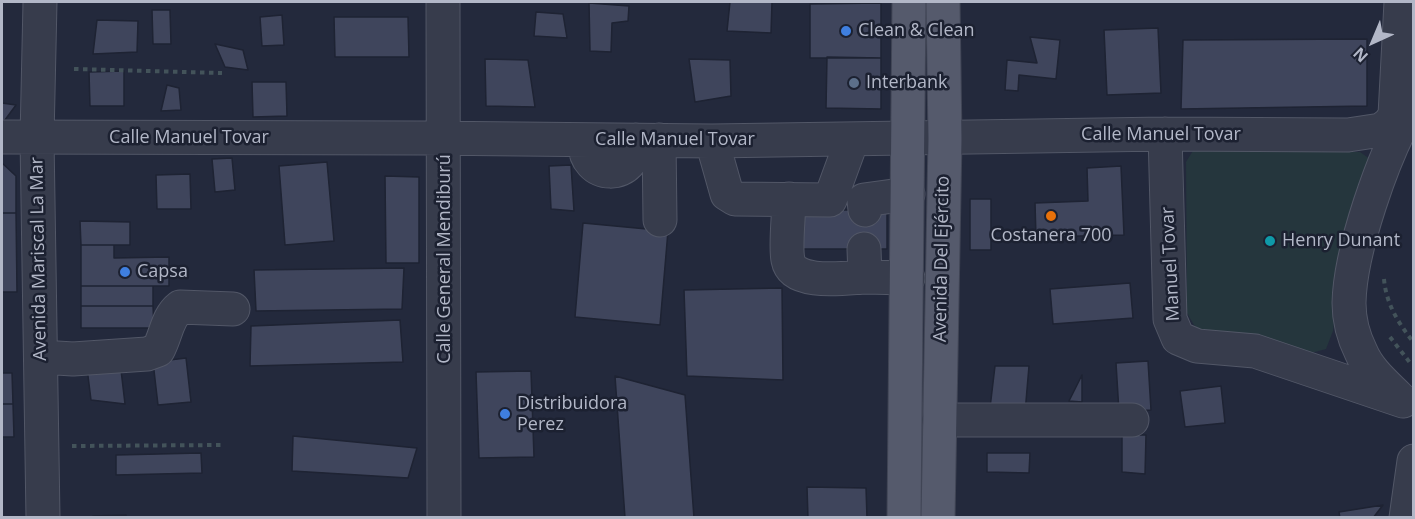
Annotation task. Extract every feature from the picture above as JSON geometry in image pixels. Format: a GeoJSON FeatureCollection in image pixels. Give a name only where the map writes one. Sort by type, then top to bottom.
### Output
{"type":"FeatureCollection","features":[{"type":"Feature","properties":{"kind":"main road","name":"Avenida Del Ejército"},"geometry":{"type":"LineString","coordinates":[[904,518],[909,2]]}},
{"type":"Feature","properties":{"kind":"main road","name":"Avenida Del Ejército"},"geometry":{"type":"LineString","coordinates":[[938,518],[945,139],[943,2]]}},
{"type":"Feature","properties":{"kind":"street","name":"Avenida Mariscal La Mar"},"geometry":{"type":"LineString","coordinates":[[40,2],[38,138],[43,518]]}},
{"type":"Feature","properties":{"kind":"street","name":"Calle General Mendiburú"},"geometry":{"type":"LineString","coordinates":[[443,2],[444,518]]}},
{"type":"Feature","properties":{"kind":"street"},"geometry":{"type":"LineString","coordinates":[[1401,2],[1396,109],[1402,113],[1357,249],[1349,304],[1351,322],[1361,353],[1378,378],[1408,406]]}},
{"type":"Feature","properties":{"kind":"street","name":"Calle Manuel Tovar"},"geometry":{"type":"LineString","coordinates":[[2,137],[712,141],[1165,134],[1348,135],[1381,130],[1402,113]]}},
{"type":"Feature","properties":{"kind":"street","name":"Manuel Tovar"},"geometry":{"type":"LineString","coordinates":[[1165,134],[1170,319],[1178,338],[1197,346],[1255,351],[1408,406]]}},
{"type":"Feature","properties":{"kind":"street"},"geometry":{"type":"LineString","coordinates":[[1348,135],[1386,164]]}},
{"type":"Feature","properties":{"kind":"street"},"geometry":{"type":"LineString","coordinates":[[647,140],[660,220]]}},
{"type":"Feature","properties":{"kind":"street"},"geometry":{"type":"LineString","coordinates":[[830,200],[852,140]]}},
{"type":"Feature","properties":{"kind":"street"},"geometry":{"type":"LineString","coordinates":[[712,141],[727,194],[735,199],[830,200],[864,205],[908,194]]}},
{"type":"Feature","properties":{"kind":"street"},"geometry":{"type":"LineString","coordinates":[[789,199],[788,262],[798,275],[812,278],[864,263],[908,278]]}},
{"type":"Feature","properties":{"kind":"street"},"geometry":{"type":"LineString","coordinates":[[40,357],[73,359],[147,354],[158,350],[172,313],[180,307],[233,309]]}},
{"type":"Feature","properties":{"kind":"street"},"geometry":{"type":"LineString","coordinates":[[939,420],[1132,420]]}},
{"type":"Feature","properties":{"kind":"street"},"geometry":{"type":"LineString","coordinates":[[1406,518],[1413,461]]}},
{"type":"Feature","properties":{"kind":"path"},"geometry":{"type":"LineString","coordinates":[[74,69],[222,73]]}},
{"type":"Feature","properties":{"kind":"path"},"geometry":{"type":"LineString","coordinates":[[1384,271],[1384,282],[1390,306],[1413,343]]}},
{"type":"Feature","properties":{"kind":"path"},"geometry":{"type":"LineString","coordinates":[[72,446],[222,445]]}},
{"type":"Feature","properties":{"kind":"shaded area"},"geometry":{"type":"Polygon","coordinates":[[[1194,149],[1360,152],[1370,159],[1343,247],[1333,331],[1326,349],[1304,355],[1206,335],[1194,325],[1187,313],[1186,162],[1194,149]]]}},
{"type":"Feature","properties":{"kind":"building"},"geometry":{"type":"Polygon","coordinates":[[[730,2],[772,2],[771,33],[727,31],[730,2]]]}},
{"type":"Feature","properties":{"kind":"building"},"geometry":{"type":"Polygon","coordinates":[[[589,3],[629,6],[628,21],[612,23],[611,52],[590,51],[589,3]]]}},
{"type":"Feature","properties":{"kind":"building","name":"Clean & Clean"},"geometry":{"type":"Polygon","coordinates":[[[881,3],[881,58],[810,58],[810,4],[881,3]]]}},
{"type":"Feature","properties":{"kind":"building"},"geometry":{"type":"Polygon","coordinates":[[[152,10],[170,10],[171,44],[153,44],[152,10]]]}},
{"type":"Feature","properties":{"kind":"building"},"geometry":{"type":"Polygon","coordinates":[[[536,12],[563,14],[567,38],[534,36],[536,12]]]}},
{"type":"Feature","properties":{"kind":"building"},"geometry":{"type":"Polygon","coordinates":[[[282,15],[284,45],[262,46],[260,17],[282,15]]]}},
{"type":"Feature","properties":{"kind":"building"},"geometry":{"type":"Polygon","coordinates":[[[334,17],[408,17],[409,57],[335,57],[334,17]]]}},
{"type":"Feature","properties":{"kind":"building"},"geometry":{"type":"Polygon","coordinates":[[[97,20],[138,21],[137,52],[93,54],[97,20]]]}},
{"type":"Feature","properties":{"kind":"building"},"geometry":{"type":"Polygon","coordinates":[[[1158,28],[1161,93],[1107,95],[1104,30],[1158,28]]]}},
{"type":"Feature","properties":{"kind":"building"},"geometry":{"type":"Polygon","coordinates":[[[1030,37],[1060,40],[1056,79],[1019,75],[1018,91],[1005,90],[1007,60],[1037,63],[1030,37]]]}},
{"type":"Feature","properties":{"kind":"building"},"geometry":{"type":"Polygon","coordinates":[[[1367,39],[1367,106],[1181,109],[1183,40],[1367,39]]]}},
{"type":"Feature","properties":{"kind":"building"},"geometry":{"type":"Polygon","coordinates":[[[215,44],[243,50],[248,70],[225,67],[215,44]]]}},
{"type":"Feature","properties":{"kind":"building","name":"Interbank"},"geometry":{"type":"Polygon","coordinates":[[[827,57],[881,58],[881,109],[826,108],[827,57]]]}},
{"type":"Feature","properties":{"kind":"building"},"geometry":{"type":"Polygon","coordinates":[[[485,59],[528,60],[535,107],[486,106],[485,59]]]}},
{"type":"Feature","properties":{"kind":"building"},"geometry":{"type":"Polygon","coordinates":[[[689,59],[730,60],[731,96],[695,102],[689,59]]]}},
{"type":"Feature","properties":{"kind":"building"},"geometry":{"type":"Polygon","coordinates":[[[124,71],[124,106],[90,106],[89,72],[124,71]]]}},
{"type":"Feature","properties":{"kind":"building"},"geometry":{"type":"Polygon","coordinates":[[[252,82],[286,82],[287,116],[253,117],[252,82]]]}},
{"type":"Feature","properties":{"kind":"building"},"geometry":{"type":"Polygon","coordinates":[[[167,85],[179,88],[181,110],[161,111],[167,85]]]}},
{"type":"Feature","properties":{"kind":"building"},"geometry":{"type":"Polygon","coordinates":[[[2,103],[16,105],[2,124],[2,103]]]}},
{"type":"Feature","properties":{"kind":"building"},"geometry":{"type":"Polygon","coordinates":[[[232,158],[235,190],[215,192],[212,159],[232,158]]]}},
{"type":"Feature","properties":{"kind":"building"},"geometry":{"type":"Polygon","coordinates":[[[327,162],[334,241],[285,245],[279,166],[327,162]]]}},
{"type":"Feature","properties":{"kind":"building"},"geometry":{"type":"Polygon","coordinates":[[[2,163],[16,176],[16,213],[2,213],[2,163]]]}},
{"type":"Feature","properties":{"kind":"building"},"geometry":{"type":"Polygon","coordinates":[[[571,165],[574,211],[551,209],[549,166],[571,165]]]}},
{"type":"Feature","properties":{"kind":"building"},"geometry":{"type":"Polygon","coordinates":[[[1121,166],[1124,235],[1036,237],[1035,203],[1088,201],[1087,168],[1121,166]]]}},
{"type":"Feature","properties":{"kind":"building"},"geometry":{"type":"Polygon","coordinates":[[[190,174],[191,209],[157,209],[156,175],[190,174]]]}},
{"type":"Feature","properties":{"kind":"building"},"geometry":{"type":"Polygon","coordinates":[[[385,176],[419,177],[419,263],[386,263],[385,176]]]}},
{"type":"Feature","properties":{"kind":"building"},"geometry":{"type":"Polygon","coordinates":[[[970,199],[991,199],[991,250],[970,250],[970,199]]]}},
{"type":"Feature","properties":{"kind":"building"},"geometry":{"type":"Polygon","coordinates":[[[794,210],[887,210],[887,249],[794,249],[794,210]]]}},
{"type":"Feature","properties":{"kind":"building"},"geometry":{"type":"Polygon","coordinates":[[[2,213],[16,213],[17,292],[2,292],[2,213]]]}},
{"type":"Feature","properties":{"kind":"building"},"geometry":{"type":"Polygon","coordinates":[[[80,221],[130,222],[130,245],[81,245],[80,221]]]}},
{"type":"Feature","properties":{"kind":"building"},"geometry":{"type":"Polygon","coordinates":[[[583,223],[668,231],[660,325],[575,317],[583,223]]]}},
{"type":"Feature","properties":{"kind":"building","name":"Capsa"},"geometry":{"type":"Polygon","coordinates":[[[81,245],[114,245],[114,258],[169,257],[169,286],[81,286],[81,245]]]}},
{"type":"Feature","properties":{"kind":"building"},"geometry":{"type":"Polygon","coordinates":[[[404,268],[402,309],[256,311],[254,270],[404,268]]]}},
{"type":"Feature","properties":{"kind":"building"},"geometry":{"type":"Polygon","coordinates":[[[1130,283],[1133,318],[1053,324],[1050,289],[1130,283]]]}},
{"type":"Feature","properties":{"kind":"building"},"geometry":{"type":"Polygon","coordinates":[[[81,286],[153,286],[153,306],[81,306],[81,286]]]}},
{"type":"Feature","properties":{"kind":"building"},"geometry":{"type":"Polygon","coordinates":[[[782,288],[783,380],[687,376],[684,290],[782,288]]]}},
{"type":"Feature","properties":{"kind":"building"},"geometry":{"type":"Polygon","coordinates":[[[81,306],[153,306],[154,328],[81,328],[81,306]]]}},
{"type":"Feature","properties":{"kind":"building"},"geometry":{"type":"Polygon","coordinates":[[[400,320],[403,362],[250,366],[251,326],[400,320]]]}},
{"type":"Feature","properties":{"kind":"building"},"geometry":{"type":"Polygon","coordinates":[[[186,358],[191,402],[158,405],[153,362],[186,358]]]}},
{"type":"Feature","properties":{"kind":"building"},"geometry":{"type":"Polygon","coordinates":[[[1148,361],[1151,410],[1119,412],[1116,363],[1148,361]]]}},
{"type":"Feature","properties":{"kind":"building"},"geometry":{"type":"Polygon","coordinates":[[[995,366],[1029,366],[1025,413],[990,408],[995,366]]]}},
{"type":"Feature","properties":{"kind":"building"},"geometry":{"type":"Polygon","coordinates":[[[87,368],[121,370],[125,404],[91,400],[87,368]]]}},
{"type":"Feature","properties":{"kind":"building","name":"Distribuidora Perez"},"geometry":{"type":"Polygon","coordinates":[[[531,371],[534,457],[479,458],[476,372],[531,371]]]}},
{"type":"Feature","properties":{"kind":"building"},"geometry":{"type":"Polygon","coordinates":[[[2,373],[12,373],[13,404],[2,404],[2,373]]]}},
{"type":"Feature","properties":{"kind":"building"},"geometry":{"type":"Polygon","coordinates":[[[1082,375],[1082,402],[1069,401],[1082,375]]]}},
{"type":"Feature","properties":{"kind":"building"},"geometry":{"type":"Polygon","coordinates":[[[615,376],[685,395],[694,518],[625,518],[615,376]]]}},
{"type":"Feature","properties":{"kind":"building"},"geometry":{"type":"Polygon","coordinates":[[[1221,386],[1225,423],[1185,427],[1180,391],[1221,386]]]}},
{"type":"Feature","properties":{"kind":"building"},"geometry":{"type":"Polygon","coordinates":[[[2,404],[13,404],[14,437],[2,437],[2,404]]]}},
{"type":"Feature","properties":{"kind":"building"},"geometry":{"type":"Polygon","coordinates":[[[1122,435],[1146,435],[1145,474],[1122,472],[1122,435]]]}},
{"type":"Feature","properties":{"kind":"building"},"geometry":{"type":"Polygon","coordinates":[[[293,436],[417,448],[408,478],[292,471],[293,436]]]}},
{"type":"Feature","properties":{"kind":"building"},"geometry":{"type":"Polygon","coordinates":[[[201,453],[202,473],[116,475],[116,455],[201,453]]]}},
{"type":"Feature","properties":{"kind":"building"},"geometry":{"type":"Polygon","coordinates":[[[987,453],[1030,453],[1029,473],[987,472],[987,453]]]}},
{"type":"Feature","properties":{"kind":"building"},"geometry":{"type":"Polygon","coordinates":[[[807,487],[866,488],[867,518],[808,518],[807,487]]]}},
{"type":"Feature","properties":{"kind":"building"},"geometry":{"type":"Polygon","coordinates":[[[1383,505],[1373,518],[1340,518],[1339,512],[1383,505]]]}},
{"type":"Feature","properties":{"kind":"building"},"geometry":{"type":"Polygon","coordinates":[[[126,515],[126,518],[93,518],[93,516],[126,515]]]}},
{"type":"Feature","properties":{"kind":"place","name":"Clean & Clean"},"geometry":{"type":"Point","coordinates":[846,31]}},
{"type":"Feature","properties":{"kind":"place","name":"Interbank"},"geometry":{"type":"Point","coordinates":[854,83]}},
{"type":"Feature","properties":{"kind":"place","name":"Costanera 700"},"geometry":{"type":"Point","coordinates":[1051,216]}},
{"type":"Feature","properties":{"kind":"place","name":"Henry Dunant"},"geometry":{"type":"Point","coordinates":[1270,241]}},
{"type":"Feature","properties":{"kind":"place","name":"Capsa"},"geometry":{"type":"Point","coordinates":[125,272]}},
{"type":"Feature","properties":{"kind":"place","name":"Distribuidora Perez"},"geometry":{"type":"Point","coordinates":[505,414]}}]}
